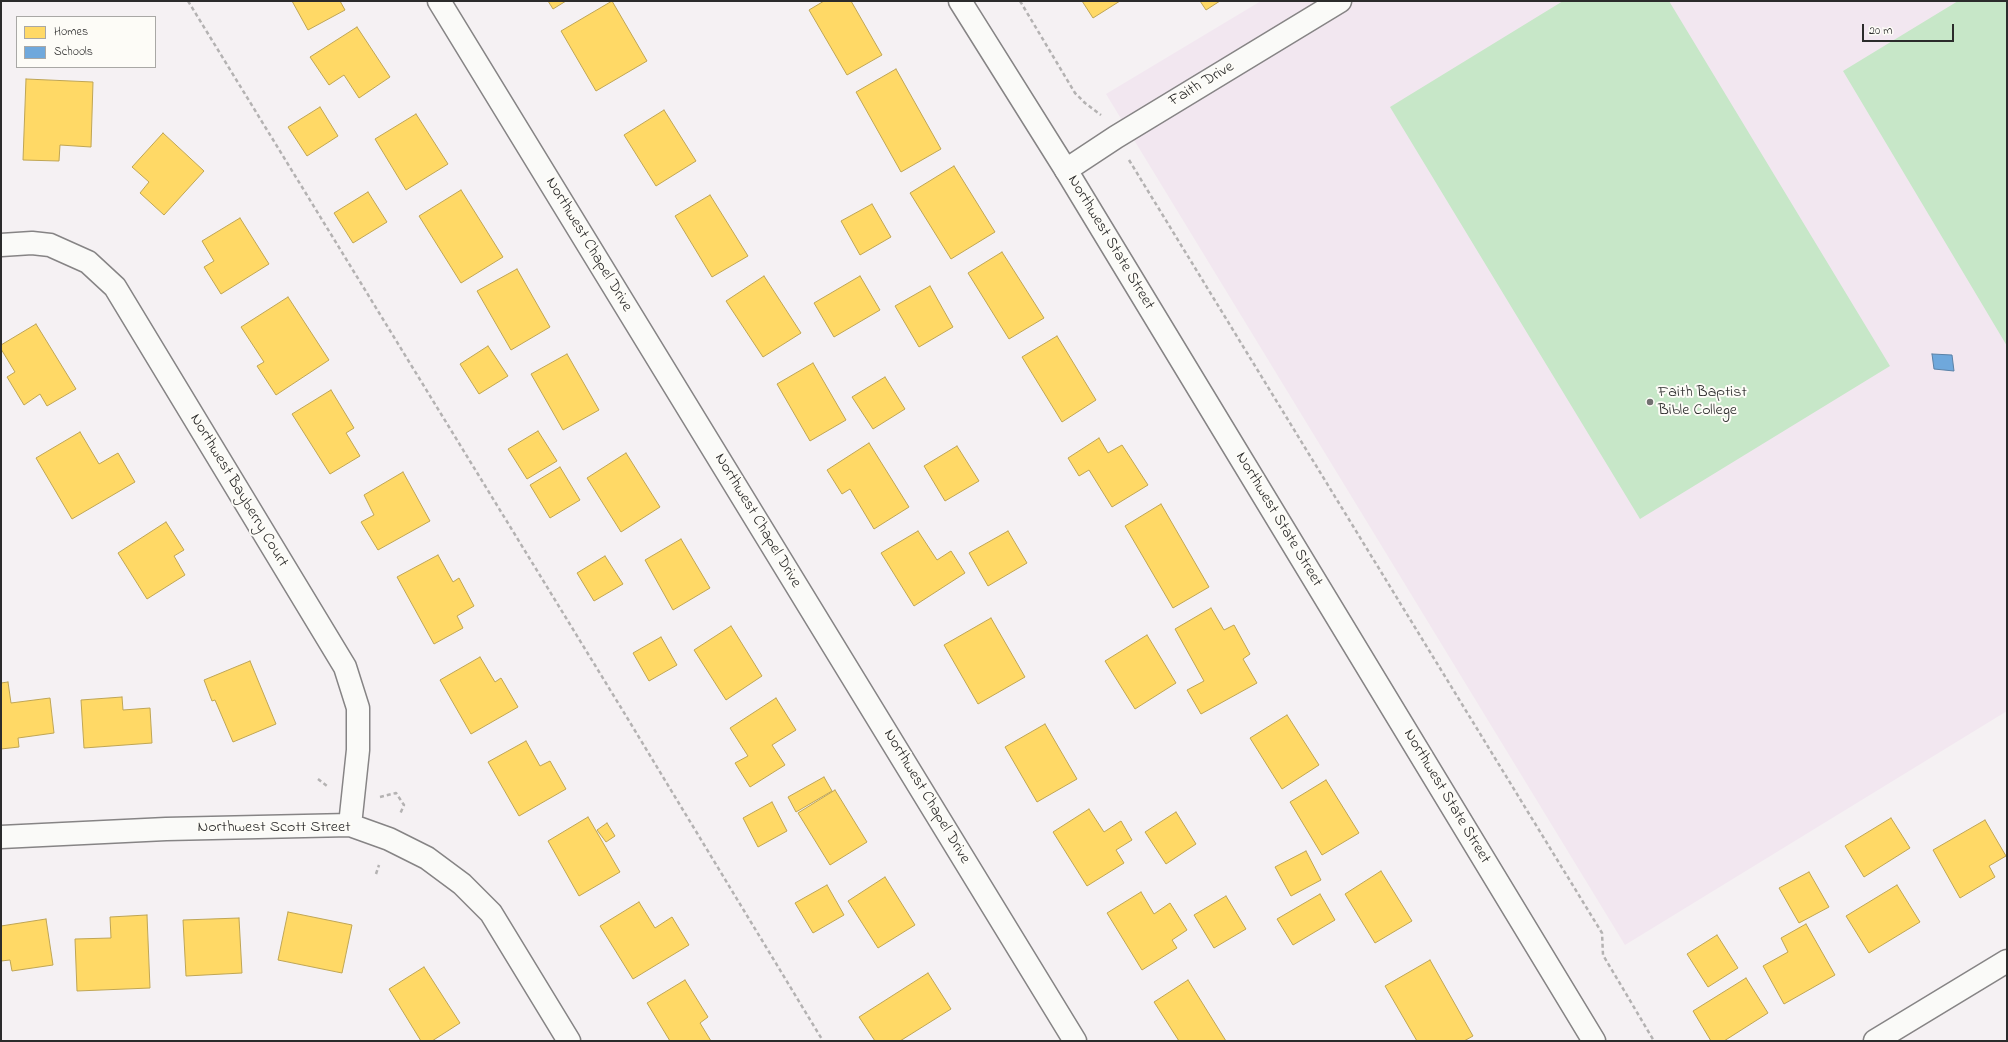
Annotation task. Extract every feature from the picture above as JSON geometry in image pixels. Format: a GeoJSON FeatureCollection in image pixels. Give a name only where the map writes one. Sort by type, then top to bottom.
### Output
{"type":"FeatureCollection","features":[{"type":"Feature","properties":{"kind":"street","name":"Northwest Chapel Drive"},"geometry":{"type":"LineString","coordinates":[[439,1],[1068,1039]]}},
{"type":"Feature","properties":{"kind":"street","name":"Northwest State Street"},"geometry":{"type":"LineString","coordinates":[[960,1],[1066,170],[1594,1041]]}},
{"type":"Feature","properties":{"kind":"street","name":"Faith Drive"},"geometry":{"type":"LineString","coordinates":[[1066,170],[1116,137],[1340,1]]}},
{"type":"Feature","properties":{"kind":"street","name":"Northwest Bayberry Court"},"geometry":{"type":"LineString","coordinates":[[1,245],[32,243],[50,245],[88,262],[115,287],[345,667],[358,708],[358,750],[350,825]]}},
{"type":"Feature","properties":{"kind":"street","name":"Northwest Scott Street"},"geometry":{"type":"LineString","coordinates":[[1,837],[166,828],[350,825],[389,839],[427,858],[462,884],[491,913],[569,1041]]}},
{"type":"Feature","properties":{"kind":"street"},"geometry":{"type":"LineString","coordinates":[[1875,1041],[2007,961]]}},
{"type":"Feature","properties":{"kind":"path"},"geometry":{"type":"LineString","coordinates":[[188,1],[612,692],[823,1041]]}},
{"type":"Feature","properties":{"kind":"path"},"geometry":{"type":"LineString","coordinates":[[1020,1],[1076,93],[1085,103],[1100,114],[1116,137],[1602,933],[1603,955],[1654,1041]]}},
{"type":"Feature","properties":{"kind":"path"},"geometry":{"type":"LineString","coordinates":[[396,793],[404,805]]}},
{"type":"Feature","properties":{"kind":"shaded area","name":"Faith Baptist Bible College"},"geometry":{"type":"Polygon","coordinates":[[[1261,1],[2007,1],[2007,711],[1625,945],[1106,94],[1261,1]]]}},
{"type":"Feature","properties":{"kind":"green space"},"geometry":{"type":"Polygon","coordinates":[[[1563,1],[1669,1],[1890,366],[1640,519],[1390,107],[1563,1]]]}},
{"type":"Feature","properties":{"kind":"green space"},"geometry":{"type":"Polygon","coordinates":[[[1958,1],[2007,1],[2007,346],[1843,71],[1958,1]]]}},
{"type":"Feature","properties":{"kind":"building: Homes"},"geometry":{"type":"Polygon","coordinates":[[[292,1],[340,1],[345,10],[308,30],[292,1]]]}},
{"type":"Feature","properties":{"kind":"building: Homes"},"geometry":{"type":"Polygon","coordinates":[[[548,1],[566,1],[553,9],[548,1]]]}},
{"type":"Feature","properties":{"kind":"building: Homes"},"geometry":{"type":"Polygon","coordinates":[[[612,1],[647,61],[596,91],[561,31],[612,1]]]}},
{"type":"Feature","properties":{"kind":"building: Homes"},"geometry":{"type":"Polygon","coordinates":[[[824,1],[851,1],[882,55],[847,75],[809,10],[824,1]]]}},
{"type":"Feature","properties":{"kind":"building: Homes"},"geometry":{"type":"Polygon","coordinates":[[[1082,1],[1120,1],[1093,18],[1082,1]]]}},
{"type":"Feature","properties":{"kind":"building: Homes"},"geometry":{"type":"Polygon","coordinates":[[[1200,1],[1220,1],[1206,10],[1200,1]]]}},
{"type":"Feature","properties":{"kind":"building: Homes"},"geometry":{"type":"Polygon","coordinates":[[[357,27],[390,77],[359,98],[344,75],[329,85],[310,57],[357,27]]]}},
{"type":"Feature","properties":{"kind":"building: Homes"},"geometry":{"type":"Polygon","coordinates":[[[896,69],[941,149],[901,172],[856,92],[896,69]]]}},
{"type":"Feature","properties":{"kind":"building: Homes"},"geometry":{"type":"Polygon","coordinates":[[[26,79],[93,82],[91,147],[60,145],[59,161],[23,160],[26,79]]]}},
{"type":"Feature","properties":{"kind":"building: Homes"},"geometry":{"type":"Polygon","coordinates":[[[320,107],[338,136],[307,156],[288,127],[320,107]]]}},
{"type":"Feature","properties":{"kind":"building: Homes"},"geometry":{"type":"Polygon","coordinates":[[[664,110],[696,161],[656,186],[624,135],[664,110]]]}},
{"type":"Feature","properties":{"kind":"building: Homes"},"geometry":{"type":"Polygon","coordinates":[[[416,114],[448,164],[406,190],[375,139],[416,114]]]}},
{"type":"Feature","properties":{"kind":"building: Homes"},"geometry":{"type":"Polygon","coordinates":[[[163,133],[204,171],[164,215],[140,193],[149,182],[132,167],[163,133]]]}},
{"type":"Feature","properties":{"kind":"building: Homes"},"geometry":{"type":"Polygon","coordinates":[[[954,166],[995,232],[951,259],[910,193],[954,166]]]}},
{"type":"Feature","properties":{"kind":"building: Homes"},"geometry":{"type":"Polygon","coordinates":[[[461,190],[503,257],[461,283],[419,216],[461,190]]]}},
{"type":"Feature","properties":{"kind":"building: Homes"},"geometry":{"type":"Polygon","coordinates":[[[368,192],[387,222],[353,243],[334,213],[368,192]]]}},
{"type":"Feature","properties":{"kind":"building: Homes"},"geometry":{"type":"Polygon","coordinates":[[[710,195],[748,256],[712,277],[675,216],[710,195]]]}},
{"type":"Feature","properties":{"kind":"building: Homes"},"geometry":{"type":"Polygon","coordinates":[[[872,204],[891,237],[860,255],[841,221],[872,204]]]}},
{"type":"Feature","properties":{"kind":"building: Homes"},"geometry":{"type":"Polygon","coordinates":[[[240,218],[269,264],[221,294],[204,267],[214,261],[202,241],[240,218]]]}},
{"type":"Feature","properties":{"kind":"building: Homes"},"geometry":{"type":"Polygon","coordinates":[[[1002,252],[1044,318],[1009,339],[968,273],[1002,252]]]}},
{"type":"Feature","properties":{"kind":"building: Homes"},"geometry":{"type":"Polygon","coordinates":[[[517,269],[550,327],[511,350],[477,291],[517,269]]]}},
{"type":"Feature","properties":{"kind":"building: Homes"},"geometry":{"type":"Polygon","coordinates":[[[764,276],[801,333],[763,357],[726,301],[764,276]]]}},
{"type":"Feature","properties":{"kind":"building: Homes"},"geometry":{"type":"Polygon","coordinates":[[[860,276],[880,310],[834,337],[814,303],[860,276]]]}},
{"type":"Feature","properties":{"kind":"building: Homes"},"geometry":{"type":"Polygon","coordinates":[[[930,286],[953,327],[919,347],[895,306],[930,286]]]}},
{"type":"Feature","properties":{"kind":"building: Homes"},"geometry":{"type":"Polygon","coordinates":[[[288,297],[329,360],[276,395],[257,366],[264,362],[241,327],[288,297]]]}},
{"type":"Feature","properties":{"kind":"building: Homes"},"geometry":{"type":"Polygon","coordinates":[[[36,324],[76,389],[47,406],[40,394],[24,405],[7,377],[15,372],[1,349],[1,345],[36,324]]]}},
{"type":"Feature","properties":{"kind":"building: Homes"},"geometry":{"type":"Polygon","coordinates":[[[1057,336],[1096,400],[1062,422],[1022,357],[1057,336]]]}},
{"type":"Feature","properties":{"kind":"building: Homes"},"geometry":{"type":"Polygon","coordinates":[[[488,346],[508,376],[479,394],[460,364],[488,346]]]}},
{"type":"Feature","properties":{"kind":"building: Homes"},"geometry":{"type":"Polygon","coordinates":[[[567,354],[599,410],[563,430],[531,374],[567,354]]]}},
{"type":"Feature","properties":{"kind":"building: Homes"},"geometry":{"type":"Polygon","coordinates":[[[813,363],[846,420],[810,441],[777,384],[813,363]]]}},
{"type":"Feature","properties":{"kind":"building: Homes"},"geometry":{"type":"Polygon","coordinates":[[[885,377],[905,409],[873,429],[852,397],[885,377]]]}},
{"type":"Feature","properties":{"kind":"building: Homes"},"geometry":{"type":"Polygon","coordinates":[[[331,390],[354,428],[346,433],[360,456],[330,474],[292,414],[331,390]]]}},
{"type":"Feature","properties":{"kind":"building: Homes"},"geometry":{"type":"Polygon","coordinates":[[[538,431],[557,461],[527,479],[508,449],[538,431]]]}},
{"type":"Feature","properties":{"kind":"building: Homes"},"geometry":{"type":"Polygon","coordinates":[[[80,432],[99,464],[118,453],[135,482],[72,519],[36,458],[80,432]]]}},
{"type":"Feature","properties":{"kind":"building: Homes"},"geometry":{"type":"Polygon","coordinates":[[[1099,438],[1108,453],[1122,445],[1148,485],[1112,507],[1089,470],[1079,476],[1068,458],[1099,438]]]}},
{"type":"Feature","properties":{"kind":"building: Homes"},"geometry":{"type":"Polygon","coordinates":[[[869,443],[909,507],[874,529],[850,489],[842,494],[827,470],[869,443]]]}},
{"type":"Feature","properties":{"kind":"building: Homes"},"geometry":{"type":"Polygon","coordinates":[[[957,446],[979,481],[945,501],[924,466],[957,446]]]}},
{"type":"Feature","properties":{"kind":"building: Homes"},"geometry":{"type":"Polygon","coordinates":[[[626,453],[660,507],[621,532],[587,478],[626,453]]]}},
{"type":"Feature","properties":{"kind":"building: Homes"},"geometry":{"type":"Polygon","coordinates":[[[560,467],[580,500],[550,518],[530,485],[560,467]]]}},
{"type":"Feature","properties":{"kind":"building: Homes"},"geometry":{"type":"Polygon","coordinates":[[[403,472],[430,521],[378,550],[361,522],[374,515],[364,495],[403,472]]]}},
{"type":"Feature","properties":{"kind":"building: Homes"},"geometry":{"type":"Polygon","coordinates":[[[1161,504],[1209,587],[1173,608],[1125,526],[1161,504]]]}},
{"type":"Feature","properties":{"kind":"building: Homes"},"geometry":{"type":"Polygon","coordinates":[[[166,522],[184,550],[174,556],[185,575],[147,599],[118,553],[166,522]]]}},
{"type":"Feature","properties":{"kind":"building: Homes"},"geometry":{"type":"Polygon","coordinates":[[[918,531],[937,560],[951,551],[965,573],[914,606],[881,553],[918,531]]]}},
{"type":"Feature","properties":{"kind":"building: Homes"},"geometry":{"type":"Polygon","coordinates":[[[1008,531],[1027,563],[988,586],[969,553],[1008,531]]]}},
{"type":"Feature","properties":{"kind":"building: Homes"},"geometry":{"type":"Polygon","coordinates":[[[681,539],[710,588],[673,610],[645,560],[681,539]]]}},
{"type":"Feature","properties":{"kind":"building: Homes"},"geometry":{"type":"Polygon","coordinates":[[[438,555],[453,582],[459,578],[474,606],[457,616],[463,628],[434,644],[397,577],[438,555]]]}},
{"type":"Feature","properties":{"kind":"building: Homes"},"geometry":{"type":"Polygon","coordinates":[[[605,556],[623,584],[594,601],[577,573],[605,556]]]}},
{"type":"Feature","properties":{"kind":"building: Homes"},"geometry":{"type":"Polygon","coordinates":[[[1211,608],[1224,630],[1234,625],[1250,654],[1243,659],[1257,683],[1201,714],[1187,690],[1204,681],[1175,629],[1211,608]]]}},
{"type":"Feature","properties":{"kind":"building: Homes"},"geometry":{"type":"Polygon","coordinates":[[[991,618],[1025,677],[978,704],[944,645],[991,618]]]}},
{"type":"Feature","properties":{"kind":"building: Homes"},"geometry":{"type":"Polygon","coordinates":[[[731,626],[762,676],[726,700],[694,650],[731,626]]]}},
{"type":"Feature","properties":{"kind":"building: Homes"},"geometry":{"type":"Polygon","coordinates":[[[1147,635],[1176,683],[1135,709],[1105,661],[1147,635]]]}},
{"type":"Feature","properties":{"kind":"building: Homes"},"geometry":{"type":"Polygon","coordinates":[[[661,637],[677,665],[649,681],[633,653],[661,637]]]}},
{"type":"Feature","properties":{"kind":"building: Homes"},"geometry":{"type":"Polygon","coordinates":[[[480,657],[495,682],[501,678],[518,707],[471,734],[440,680],[480,657]]]}},
{"type":"Feature","properties":{"kind":"building: Homes"},"geometry":{"type":"Polygon","coordinates":[[[250,661],[276,724],[233,742],[215,700],[212,701],[204,680],[250,661]]]}},
{"type":"Feature","properties":{"kind":"building: Homes"},"geometry":{"type":"Polygon","coordinates":[[[8,682],[11,703],[50,698],[54,733],[18,738],[19,747],[1,749],[1,683],[8,682]]]}},
{"type":"Feature","properties":{"kind":"building: Homes"},"geometry":{"type":"Polygon","coordinates":[[[122,697],[123,710],[150,708],[152,743],[84,748],[81,700],[122,697]]]}},
{"type":"Feature","properties":{"kind":"building: Homes"},"geometry":{"type":"Polygon","coordinates":[[[776,698],[796,730],[772,745],[785,765],[750,787],[735,763],[748,756],[730,728],[776,698]]]}},
{"type":"Feature","properties":{"kind":"building: Homes"},"geometry":{"type":"Polygon","coordinates":[[[1287,715],[1319,765],[1282,789],[1250,738],[1287,715]]]}},
{"type":"Feature","properties":{"kind":"building: Homes"},"geometry":{"type":"Polygon","coordinates":[[[1045,724],[1077,779],[1037,802],[1005,747],[1045,724]]]}},
{"type":"Feature","properties":{"kind":"building: Homes"},"geometry":{"type":"Polygon","coordinates":[[[526,741],[540,766],[550,761],[566,789],[519,816],[488,762],[526,741]]]}},
{"type":"Feature","properties":{"kind":"building: Homes"},"geometry":{"type":"Polygon","coordinates":[[[824,777],[832,791],[796,812],[788,797],[824,777]]]}},
{"type":"Feature","properties":{"kind":"building: Homes"},"geometry":{"type":"Polygon","coordinates":[[[1326,780],[1359,833],[1322,855],[1290,802],[1326,780]]]}},
{"type":"Feature","properties":{"kind":"building: Homes"},"geometry":{"type":"Polygon","coordinates":[[[835,790],[867,842],[830,865],[798,813],[835,790]]]}},
{"type":"Feature","properties":{"kind":"building: Homes"},"geometry":{"type":"Polygon","coordinates":[[[772,802],[787,831],[758,847],[743,818],[772,802]]]}},
{"type":"Feature","properties":{"kind":"building: Homes"},"geometry":{"type":"Polygon","coordinates":[[[1089,809],[1104,832],[1121,821],[1132,840],[1116,850],[1124,863],[1087,886],[1053,832],[1089,809]]]}},
{"type":"Feature","properties":{"kind":"building: Homes"},"geometry":{"type":"Polygon","coordinates":[[[1176,812],[1196,844],[1166,864],[1145,832],[1176,812]]]}},
{"type":"Feature","properties":{"kind":"building: Homes"},"geometry":{"type":"Polygon","coordinates":[[[588,817],[620,872],[579,896],[548,841],[588,817]]]}},
{"type":"Feature","properties":{"kind":"building: Homes"},"geometry":{"type":"Polygon","coordinates":[[[1891,818],[1910,848],[1864,877],[1845,846],[1891,818]]]}},
{"type":"Feature","properties":{"kind":"building: Homes"},"geometry":{"type":"Polygon","coordinates":[[[1985,820],[2006,856],[1989,866],[1995,877],[1960,898],[1933,850],[1985,820]]]}},
{"type":"Feature","properties":{"kind":"building: Homes"},"geometry":{"type":"Polygon","coordinates":[[[607,823],[615,836],[606,842],[597,830],[607,823]]]}},
{"type":"Feature","properties":{"kind":"building: Homes"},"geometry":{"type":"Polygon","coordinates":[[[1306,851],[1321,880],[1291,896],[1275,867],[1306,851]]]}},
{"type":"Feature","properties":{"kind":"building: Homes"},"geometry":{"type":"Polygon","coordinates":[[[1381,871],[1412,921],[1375,943],[1345,894],[1381,871]]]}},
{"type":"Feature","properties":{"kind":"building: Homes"},"geometry":{"type":"Polygon","coordinates":[[[1809,872],[1829,907],[1799,923],[1779,888],[1809,872]]]}},
{"type":"Feature","properties":{"kind":"building: Homes"},"geometry":{"type":"Polygon","coordinates":[[[885,877],[915,925],[878,948],[848,901],[885,877]]]}},
{"type":"Feature","properties":{"kind":"building: Homes"},"geometry":{"type":"Polygon","coordinates":[[[827,885],[844,915],[813,933],[795,903],[827,885]]]}},
{"type":"Feature","properties":{"kind":"building: Homes"},"geometry":{"type":"Polygon","coordinates":[[[1897,885],[1920,922],[1869,953],[1846,916],[1897,885]]]}},
{"type":"Feature","properties":{"kind":"building: Homes"},"geometry":{"type":"Polygon","coordinates":[[[1141,892],[1154,914],[1170,903],[1187,930],[1172,940],[1177,948],[1142,970],[1107,913],[1141,892]]]}},
{"type":"Feature","properties":{"kind":"building: Homes"},"geometry":{"type":"Polygon","coordinates":[[[1320,894],[1335,920],[1293,945],[1277,919],[1320,894]]]}},
{"type":"Feature","properties":{"kind":"building: Homes"},"geometry":{"type":"Polygon","coordinates":[[[1226,896],[1246,929],[1214,948],[1194,915],[1226,896]]]}},
{"type":"Feature","properties":{"kind":"building: Homes"},"geometry":{"type":"Polygon","coordinates":[[[639,902],[655,928],[672,917],[689,945],[633,979],[600,926],[639,902]]]}},
{"type":"Feature","properties":{"kind":"building: Homes"},"geometry":{"type":"Polygon","coordinates":[[[288,912],[352,925],[342,973],[278,960],[288,912]]]}},
{"type":"Feature","properties":{"kind":"building: Homes"},"geometry":{"type":"Polygon","coordinates":[[[147,915],[150,988],[77,991],[75,939],[111,938],[110,917],[147,915]]]}},
{"type":"Feature","properties":{"kind":"building: Homes"},"geometry":{"type":"Polygon","coordinates":[[[239,918],[242,973],[186,976],[183,920],[239,918]]]}},
{"type":"Feature","properties":{"kind":"building: Homes"},"geometry":{"type":"Polygon","coordinates":[[[46,919],[53,965],[12,971],[10,960],[1,961],[1,926],[46,919]]]}},
{"type":"Feature","properties":{"kind":"building: Homes"},"geometry":{"type":"Polygon","coordinates":[[[1806,924],[1835,975],[1784,1004],[1763,966],[1788,952],[1781,938],[1806,924]]]}},
{"type":"Feature","properties":{"kind":"building: Homes"},"geometry":{"type":"Polygon","coordinates":[[[1717,935],[1738,968],[1708,987],[1687,954],[1717,935]]]}},
{"type":"Feature","properties":{"kind":"building: Homes"},"geometry":{"type":"Polygon","coordinates":[[[1430,960],[1473,1036],[1464,1041],[1417,1041],[1385,986],[1430,960]]]}},
{"type":"Feature","properties":{"kind":"building: Homes"},"geometry":{"type":"Polygon","coordinates":[[[424,967],[460,1023],[432,1041],[421,1041],[389,989],[424,967]]]}},
{"type":"Feature","properties":{"kind":"building: Homes"},"geometry":{"type":"Polygon","coordinates":[[[928,973],[951,1009],[900,1041],[875,1041],[859,1017],[928,973]]]}},
{"type":"Feature","properties":{"kind":"building: Homes"},"geometry":{"type":"Polygon","coordinates":[[[1746,978],[1768,1013],[1724,1041],[1711,1041],[1693,1011],[1746,978]]]}},
{"type":"Feature","properties":{"kind":"building: Homes"},"geometry":{"type":"Polygon","coordinates":[[[685,980],[708,1017],[700,1023],[711,1041],[670,1041],[647,1003],[685,980]]]}},
{"type":"Feature","properties":{"kind":"building: Homes"},"geometry":{"type":"Polygon","coordinates":[[[1188,980],[1226,1041],[1179,1041],[1154,1002],[1188,980]]]}},
{"type":"Feature","properties":{"kind":"building: Schools"},"geometry":{"type":"Polygon","coordinates":[[[1932,354],[1952,355],[1954,371],[1934,369],[1932,354]]]}},
{"type":"Feature","properties":{"kind":"place","name":"Faith Baptist Bible College"},"geometry":{"type":"Point","coordinates":[1650,402]}}]}
